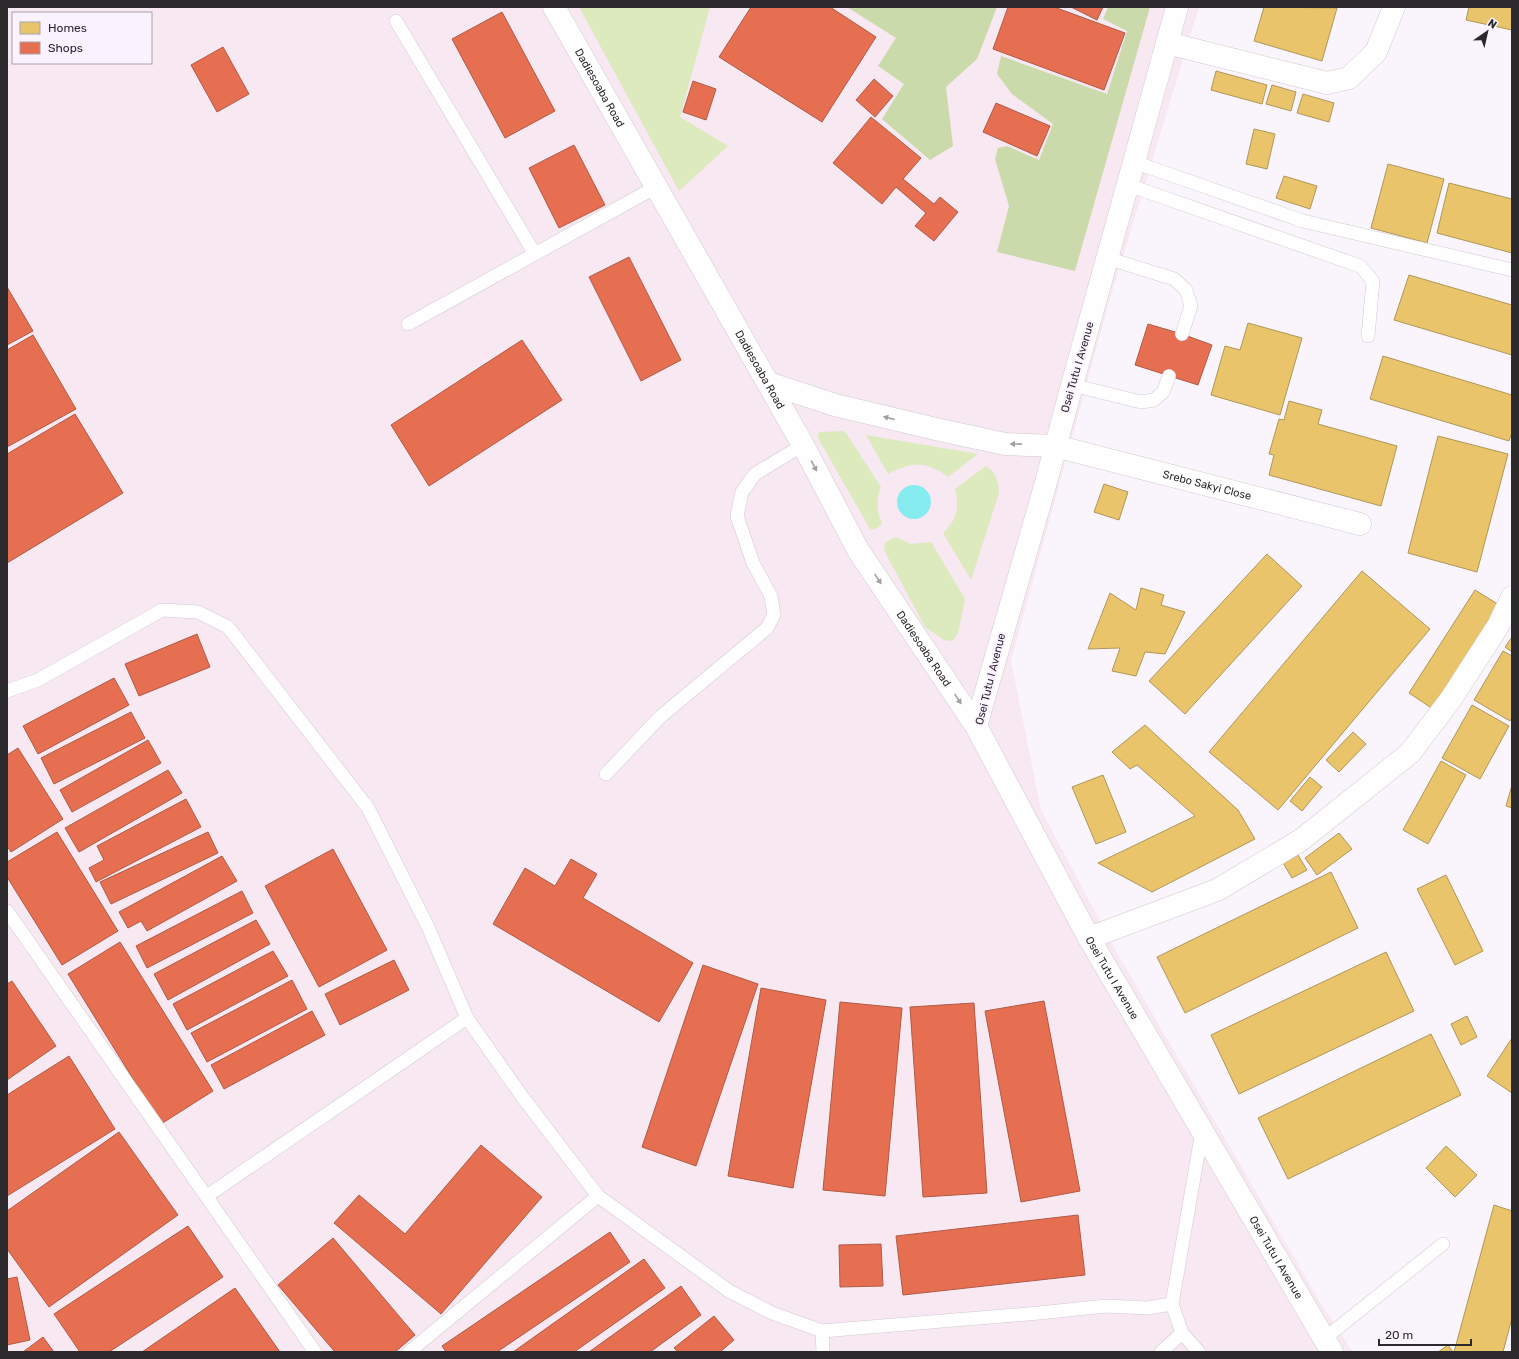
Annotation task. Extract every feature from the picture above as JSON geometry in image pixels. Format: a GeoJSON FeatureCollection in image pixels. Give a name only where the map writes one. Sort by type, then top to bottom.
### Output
{"type":"FeatureCollection","features":[{"type":"Feature","properties":{"kind":"street","name":"Dadiesoaba Road"},"geometry":{"type":"LineString","coordinates":[[554,7],[803,445],[858,550],[976,726]]}},
{"type":"Feature","properties":{"kind":"street","name":"Osei Tutu I Avenue"},"geometry":{"type":"LineString","coordinates":[[1177,7],[1045,486],[976,726],[1089,938],[1328,1345]]}},
{"type":"Feature","properties":{"kind":"street"},"geometry":{"type":"LineString","coordinates":[[1167,43],[1327,83],[1349,78],[1376,52],[1394,7]]}},
{"type":"Feature","properties":{"kind":"street","name":"Srebo Sakyi Close"},"geometry":{"type":"LineString","coordinates":[[768,383],[835,405],[1005,444],[1055,446],[1360,524]]}},
{"type":"Feature","properties":{"kind":"street"},"geometry":{"type":"LineString","coordinates":[[1089,938],[1217,890],[1301,840],[1410,753],[1451,699],[1498,626],[1512,597]]}},
{"type":"Feature","properties":{"kind":"lane"},"geometry":{"type":"LineString","coordinates":[[396,21],[535,254]]}},
{"type":"Feature","properties":{"kind":"lane"},"geometry":{"type":"LineString","coordinates":[[1134,162],[1303,221],[1512,270]]}},
{"type":"Feature","properties":{"kind":"lane"},"geometry":{"type":"LineString","coordinates":[[1128,185],[1360,266],[1373,281],[1368,336]]}},
{"type":"Feature","properties":{"kind":"lane"},"geometry":{"type":"LineString","coordinates":[[408,324],[656,187]]}},
{"type":"Feature","properties":{"kind":"lane"},"geometry":{"type":"LineString","coordinates":[[1107,258],[1174,279],[1186,290],[1192,306],[1182,334]]}},
{"type":"Feature","properties":{"kind":"lane"},"geometry":{"type":"LineString","coordinates":[[1072,385],[1141,402],[1154,400],[1163,392],[1169,376]]}},
{"type":"Feature","properties":{"kind":"lane"},"geometry":{"type":"LineString","coordinates":[[606,774],[660,718],[767,628],[774,615],[771,596],[753,563],[737,516],[740,498],[742,492],[755,474],[803,445]]}},
{"type":"Feature","properties":{"kind":"lane"},"geometry":{"type":"LineString","coordinates":[[7,691],[38,680],[162,610],[198,612],[228,627],[368,808],[428,927],[467,1018],[522,1095],[598,1196],[729,1291],[772,1313],[822,1330],[1039,1313],[1106,1306],[1147,1308],[1172,1304]]}},
{"type":"Feature","properties":{"kind":"lane"},"geometry":{"type":"LineString","coordinates":[[7,911],[207,1196],[314,1352]]}},
{"type":"Feature","properties":{"kind":"lane"},"geometry":{"type":"LineString","coordinates":[[207,1196],[467,1018]]}},
{"type":"Feature","properties":{"kind":"lane"},"geometry":{"type":"LineString","coordinates":[[1199,1352],[1182,1333],[1172,1304],[1202,1132]]}},
{"type":"Feature","properties":{"kind":"lane"},"geometry":{"type":"LineString","coordinates":[[409,1352],[598,1196]]}},
{"type":"Feature","properties":{"kind":"lane"},"geometry":{"type":"LineString","coordinates":[[1328,1345],[1443,1244]]}},
{"type":"Feature","properties":{"kind":"lane"},"geometry":{"type":"LineString","coordinates":[[822,1330],[823,1352]]}},
{"type":"Feature","properties":{"kind":"lane"},"geometry":{"type":"LineString","coordinates":[[1161,1352],[1182,1333]]}},
{"type":"Feature","properties":{"kind":"shaded area"},"geometry":{"type":"Polygon","coordinates":[[[7,7],[1199,7],[1110,299],[1011,661],[1041,810],[1116,951],[1320,1302],[1353,1352],[7,1352],[7,7]]]}},
{"type":"Feature","properties":{"kind":"green space"},"geometry":{"type":"Polygon","coordinates":[[[579,7],[710,7],[680,117],[728,146],[679,191],[579,7]]]}},
{"type":"Feature","properties":{"kind":"green space"},"geometry":{"type":"Polygon","coordinates":[[[847,7],[997,7],[977,59],[946,87],[953,146],[930,160],[882,119],[904,84],[878,66],[896,38],[847,7]]]}},
{"type":"Feature","properties":{"kind":"green space"},"geometry":{"type":"Polygon","coordinates":[[[1108,7],[1150,7],[1075,271],[997,252],[1009,206],[995,159],[998,148],[1007,146],[1039,160],[1053,124],[1012,94],[997,74],[1001,56],[1107,94],[1127,31],[1103,19],[1108,7]]]}},
{"type":"Feature","properties":{"kind":"green space"},"geometry":{"type":"Polygon","coordinates":[[[842,431],[846,433],[881,487],[877,505],[882,523],[875,529],[870,529],[818,438],[818,434],[820,432],[842,431]]]}},
{"type":"Feature","properties":{"kind":"green space"},"geometry":{"type":"Polygon","coordinates":[[[866,435],[978,454],[948,477],[940,471],[925,465],[911,465],[888,474],[866,435]]]}},
{"type":"Feature","properties":{"kind":"green space"},"geometry":{"type":"Polygon","coordinates":[[[986,466],[992,471],[996,478],[999,493],[971,580],[943,533],[948,528],[956,513],[957,502],[955,489],[986,466]]]}},
{"type":"Feature","properties":{"kind":"green space"},"geometry":{"type":"Polygon","coordinates":[[[895,537],[911,544],[931,542],[965,599],[958,633],[951,641],[944,640],[925,627],[884,550],[885,543],[895,537]]]}},
{"type":"Feature","properties":{"kind":"water"},"geometry":{"type":"Polygon","coordinates":[[[911,485],[917,485],[926,490],[930,496],[930,508],[926,514],[917,519],[911,519],[902,514],[897,505],[897,499],[902,490],[911,485]]]}},
{"type":"Feature","properties":{"kind":"building: Homes"},"geometry":{"type":"Polygon","coordinates":[[[1264,7],[1337,8],[1322,61],[1254,41],[1264,7]]]}},
{"type":"Feature","properties":{"kind":"building: Homes"},"geometry":{"type":"Polygon","coordinates":[[[1469,7],[1512,7],[1512,30],[1466,20],[1469,7]]]}},
{"type":"Feature","properties":{"kind":"building: Homes"},"geometry":{"type":"Polygon","coordinates":[[[1216,71],[1267,85],[1262,104],[1211,90],[1216,71]]]}},
{"type":"Feature","properties":{"kind":"building: Homes"},"geometry":{"type":"Polygon","coordinates":[[[1272,85],[1296,92],[1291,111],[1266,104],[1272,85]]]}},
{"type":"Feature","properties":{"kind":"building: Homes"},"geometry":{"type":"Polygon","coordinates":[[[1303,94],[1334,103],[1329,122],[1297,113],[1303,94]]]}},
{"type":"Feature","properties":{"kind":"building: Homes"},"geometry":{"type":"Polygon","coordinates":[[[1254,129],[1275,134],[1267,169],[1246,164],[1254,129]]]}},
{"type":"Feature","properties":{"kind":"building: Homes"},"geometry":{"type":"Polygon","coordinates":[[[1388,164],[1444,179],[1427,243],[1371,228],[1388,164]]]}},
{"type":"Feature","properties":{"kind":"building: Homes"},"geometry":{"type":"Polygon","coordinates":[[[1284,176],[1317,186],[1310,209],[1276,198],[1284,176]]]}},
{"type":"Feature","properties":{"kind":"building: Homes"},"geometry":{"type":"Polygon","coordinates":[[[1449,183],[1512,199],[1512,253],[1437,233],[1449,183]]]}},
{"type":"Feature","properties":{"kind":"building: Homes"},"geometry":{"type":"Polygon","coordinates":[[[1409,275],[1512,305],[1512,355],[1394,320],[1409,275]]]}},
{"type":"Feature","properties":{"kind":"building: Homes"},"geometry":{"type":"Polygon","coordinates":[[[1248,323],[1302,338],[1280,415],[1211,395],[1225,346],[1240,350],[1248,323]]]}},
{"type":"Feature","properties":{"kind":"building: Homes"},"geometry":{"type":"Polygon","coordinates":[[[1383,356],[1512,395],[1512,432],[1509,441],[1370,399],[1383,356]]]}},
{"type":"Feature","properties":{"kind":"building: Homes"},"geometry":{"type":"Polygon","coordinates":[[[1289,401],[1322,410],[1318,424],[1397,446],[1381,506],[1269,475],[1274,455],[1269,454],[1279,419],[1284,420],[1289,401]]]}},
{"type":"Feature","properties":{"kind":"building: Homes"},"geometry":{"type":"Polygon","coordinates":[[[1438,436],[1508,454],[1477,572],[1408,553],[1438,436]]]}},
{"type":"Feature","properties":{"kind":"building: Homes"},"geometry":{"type":"Polygon","coordinates":[[[1104,484],[1128,492],[1119,520],[1094,512],[1104,484]]]}},
{"type":"Feature","properties":{"kind":"building: Homes"},"geometry":{"type":"Polygon","coordinates":[[[1267,554],[1302,586],[1185,714],[1149,681],[1267,554]]]}},
{"type":"Feature","properties":{"kind":"building: Homes"},"geometry":{"type":"Polygon","coordinates":[[[1362,571],[1430,629],[1278,810],[1209,752],[1362,571]]]}},
{"type":"Feature","properties":{"kind":"building: Homes"},"geometry":{"type":"Polygon","coordinates":[[[1141,588],[1164,595],[1161,605],[1185,612],[1165,654],[1145,652],[1136,676],[1112,671],[1120,648],[1088,649],[1110,593],[1136,610],[1141,588]]]}},
{"type":"Feature","properties":{"kind":"building: Homes"},"geometry":{"type":"Polygon","coordinates":[[[1475,590],[1504,608],[1436,711],[1409,693],[1475,590]]]}},
{"type":"Feature","properties":{"kind":"building: Homes"},"geometry":{"type":"Polygon","coordinates":[[[1512,637],[1512,652],[1505,647],[1512,637]]]}},
{"type":"Feature","properties":{"kind":"building: Homes"},"geometry":{"type":"Polygon","coordinates":[[[1503,651],[1512,656],[1512,717],[1510,721],[1474,700],[1503,651]]]}},
{"type":"Feature","properties":{"kind":"building: Homes"},"geometry":{"type":"Polygon","coordinates":[[[1472,705],[1509,726],[1480,779],[1442,758],[1472,705]]]}},
{"type":"Feature","properties":{"kind":"building: Homes"},"geometry":{"type":"Polygon","coordinates":[[[1145,725],[1238,810],[1255,839],[1152,892],[1098,863],[1195,816],[1137,765],[1130,769],[1112,752],[1145,725]]]}},
{"type":"Feature","properties":{"kind":"building: Homes"},"geometry":{"type":"Polygon","coordinates":[[[1353,732],[1366,744],[1339,772],[1326,760],[1353,732]]]}},
{"type":"Feature","properties":{"kind":"building: Homes"},"geometry":{"type":"Polygon","coordinates":[[[1441,761],[1466,775],[1428,844],[1403,830],[1441,761]]]}},
{"type":"Feature","properties":{"kind":"building: Homes"},"geometry":{"type":"Polygon","coordinates":[[[1103,775],[1126,832],[1096,844],[1072,787],[1103,775]]]}},
{"type":"Feature","properties":{"kind":"building: Homes"},"geometry":{"type":"Polygon","coordinates":[[[1310,777],[1322,787],[1302,811],[1290,801],[1310,777]]]}},
{"type":"Feature","properties":{"kind":"building: Homes"},"geometry":{"type":"Polygon","coordinates":[[[1512,785],[1512,808],[1506,806],[1512,785]]]}},
{"type":"Feature","properties":{"kind":"building: Homes"},"geometry":{"type":"Polygon","coordinates":[[[1339,833],[1352,849],[1317,875],[1305,858],[1339,833]]]}},
{"type":"Feature","properties":{"kind":"building: Homes"},"geometry":{"type":"Polygon","coordinates":[[[1298,855],[1307,870],[1292,878],[1283,863],[1298,855]]]}},
{"type":"Feature","properties":{"kind":"building: Homes"},"geometry":{"type":"Polygon","coordinates":[[[1331,872],[1358,928],[1185,1013],[1157,957],[1331,872]]]}},
{"type":"Feature","properties":{"kind":"building: Homes"},"geometry":{"type":"Polygon","coordinates":[[[1446,875],[1483,951],[1455,965],[1417,889],[1446,875]]]}},
{"type":"Feature","properties":{"kind":"building: Homes"},"geometry":{"type":"Polygon","coordinates":[[[1386,952],[1414,1011],[1239,1094],[1211,1035],[1386,952]]]}},
{"type":"Feature","properties":{"kind":"building: Homes"},"geometry":{"type":"Polygon","coordinates":[[[1467,1016],[1477,1037],[1461,1045],[1451,1024],[1467,1016]]]}},
{"type":"Feature","properties":{"kind":"building: Homes"},"geometry":{"type":"Polygon","coordinates":[[[1431,1034],[1461,1095],[1288,1179],[1258,1118],[1431,1034]]]}},
{"type":"Feature","properties":{"kind":"building: Homes"},"geometry":{"type":"Polygon","coordinates":[[[1512,1038],[1512,1093],[1487,1076],[1512,1038]]]}},
{"type":"Feature","properties":{"kind":"building: Homes"},"geometry":{"type":"Polygon","coordinates":[[[1446,1146],[1477,1175],[1455,1197],[1426,1168],[1446,1146]]]}},
{"type":"Feature","properties":{"kind":"building: Homes"},"geometry":{"type":"Polygon","coordinates":[[[1494,1205],[1512,1211],[1512,1318],[1503,1352],[1454,1352],[1494,1205]]]}},
{"type":"Feature","properties":{"kind":"building: Homes"},"geometry":{"type":"Polygon","coordinates":[[[1448,1345],[1453,1352],[1438,1352],[1448,1345]]]}},
{"type":"Feature","properties":{"kind":"building: Shops"},"geometry":{"type":"Polygon","coordinates":[[[751,7],[830,7],[876,37],[822,122],[719,57],[751,7]]]}},
{"type":"Feature","properties":{"kind":"building: Shops"},"geometry":{"type":"Polygon","coordinates":[[[1008,7],[1054,7],[1125,33],[1104,90],[993,49],[1008,7]]]}},
{"type":"Feature","properties":{"kind":"building: Shops"},"geometry":{"type":"Polygon","coordinates":[[[1071,7],[1103,7],[1097,20],[1071,7]]]}},
{"type":"Feature","properties":{"kind":"building: Shops"},"geometry":{"type":"Polygon","coordinates":[[[502,12],[555,111],[505,138],[452,39],[502,12]]]}},
{"type":"Feature","properties":{"kind":"building: Shops"},"geometry":{"type":"Polygon","coordinates":[[[223,47],[249,94],[217,112],[191,65],[223,47]]]}},
{"type":"Feature","properties":{"kind":"building: Shops"},"geometry":{"type":"Polygon","coordinates":[[[874,79],[893,96],[875,117],[856,100],[874,79]]]}},
{"type":"Feature","properties":{"kind":"building: Shops"},"geometry":{"type":"Polygon","coordinates":[[[693,81],[716,89],[706,120],[683,112],[693,81]]]}},
{"type":"Feature","properties":{"kind":"building: Shops"},"geometry":{"type":"Polygon","coordinates":[[[996,103],[1050,126],[1037,156],[983,132],[996,103]]]}},
{"type":"Feature","properties":{"kind":"building: Shops"},"geometry":{"type":"Polygon","coordinates":[[[871,117],[921,158],[903,179],[934,204],[940,197],[958,212],[934,241],[915,226],[926,213],[896,187],[882,204],[833,163],[871,117]]]}},
{"type":"Feature","properties":{"kind":"building: Shops"},"geometry":{"type":"Polygon","coordinates":[[[574,145],[605,205],[559,228],[529,168],[574,145]]]}},
{"type":"Feature","properties":{"kind":"building: Shops"},"geometry":{"type":"Polygon","coordinates":[[[629,257],[681,360],[641,381],[589,277],[629,257]]]}},
{"type":"Feature","properties":{"kind":"building: Shops"},"geometry":{"type":"Polygon","coordinates":[[[7,287],[33,331],[7,345],[7,287]]]}},
{"type":"Feature","properties":{"kind":"building: Shops"},"geometry":{"type":"Polygon","coordinates":[[[1148,324],[1212,345],[1198,385],[1135,365],[1148,324]]]}},
{"type":"Feature","properties":{"kind":"building: Shops"},"geometry":{"type":"Polygon","coordinates":[[[33,335],[76,409],[7,447],[7,350],[33,335]]]}},
{"type":"Feature","properties":{"kind":"building: Shops"},"geometry":{"type":"Polygon","coordinates":[[[522,340],[562,400],[429,486],[391,425],[522,340]]]}},
{"type":"Feature","properties":{"kind":"building: Shops"},"geometry":{"type":"Polygon","coordinates":[[[75,414],[123,493],[7,563],[7,454],[75,414]]]}},
{"type":"Feature","properties":{"kind":"building: Shops"},"geometry":{"type":"Polygon","coordinates":[[[197,634],[210,667],[139,696],[125,664],[197,634]]]}},
{"type":"Feature","properties":{"kind":"building: Shops"},"geometry":{"type":"Polygon","coordinates":[[[114,678],[129,705],[38,754],[23,726],[114,678]]]}},
{"type":"Feature","properties":{"kind":"building: Shops"},"geometry":{"type":"Polygon","coordinates":[[[131,712],[145,738],[54,784],[41,758],[131,712]]]}},
{"type":"Feature","properties":{"kind":"building: Shops"},"geometry":{"type":"Polygon","coordinates":[[[148,740],[161,763],[72,812],[60,790],[148,740]]]}},
{"type":"Feature","properties":{"kind":"building: Shops"},"geometry":{"type":"Polygon","coordinates":[[[18,748],[63,819],[11,852],[7,846],[7,755],[18,748]]]}},
{"type":"Feature","properties":{"kind":"building: Shops"},"geometry":{"type":"Polygon","coordinates":[[[168,770],[182,793],[79,852],[65,828],[168,770]]]}},
{"type":"Feature","properties":{"kind":"building: Shops"},"geometry":{"type":"Polygon","coordinates":[[[186,799],[201,827],[96,882],[89,868],[104,860],[97,846],[186,799]]]}},
{"type":"Feature","properties":{"kind":"building: Shops"},"geometry":{"type":"Polygon","coordinates":[[[57,832],[118,931],[62,965],[7,877],[7,862],[57,832]]]}},
{"type":"Feature","properties":{"kind":"building: Shops"},"geometry":{"type":"Polygon","coordinates":[[[208,832],[218,853],[111,904],[100,882],[208,832]]]}},
{"type":"Feature","properties":{"kind":"building: Shops"},"geometry":{"type":"Polygon","coordinates":[[[333,849],[387,950],[319,987],[265,886],[333,849]]]}},
{"type":"Feature","properties":{"kind":"building: Shops"},"geometry":{"type":"Polygon","coordinates":[[[222,856],[237,881],[147,931],[141,921],[128,928],[119,912],[222,856]]]}},
{"type":"Feature","properties":{"kind":"building: Shops"},"geometry":{"type":"Polygon","coordinates":[[[571,859],[597,874],[583,898],[693,963],[659,1022],[493,924],[525,868],[555,886],[571,859]]]}},
{"type":"Feature","properties":{"kind":"building: Shops"},"geometry":{"type":"Polygon","coordinates":[[[242,891],[253,913],[147,968],[136,946],[242,891]]]}},
{"type":"Feature","properties":{"kind":"building: Shops"},"geometry":{"type":"Polygon","coordinates":[[[256,920],[270,944],[168,1000],[154,974],[256,920]]]}},
{"type":"Feature","properties":{"kind":"building: Shops"},"geometry":{"type":"Polygon","coordinates":[[[120,942],[213,1091],[161,1124],[68,974],[120,942]]]}},
{"type":"Feature","properties":{"kind":"building: Shops"},"geometry":{"type":"Polygon","coordinates":[[[273,951],[288,976],[187,1030],[173,1004],[273,951]]]}},
{"type":"Feature","properties":{"kind":"building: Shops"},"geometry":{"type":"Polygon","coordinates":[[[394,960],[409,990],[340,1025],[325,994],[394,960]]]}},
{"type":"Feature","properties":{"kind":"building: Shops"},"geometry":{"type":"Polygon","coordinates":[[[703,965],[758,984],[696,1166],[642,1147],[703,965]]]}},
{"type":"Feature","properties":{"kind":"building: Shops"},"geometry":{"type":"Polygon","coordinates":[[[292,980],[307,1009],[207,1062],[191,1033],[292,980]]]}},
{"type":"Feature","properties":{"kind":"building: Shops"},"geometry":{"type":"Polygon","coordinates":[[[12,981],[56,1046],[7,1080],[7,984],[12,981]]]}},
{"type":"Feature","properties":{"kind":"building: Shops"},"geometry":{"type":"Polygon","coordinates":[[[761,988],[826,1000],[793,1188],[728,1176],[761,988]]]}},
{"type":"Feature","properties":{"kind":"building: Shops"},"geometry":{"type":"Polygon","coordinates":[[[1044,1001],[1080,1191],[1021,1202],[985,1011],[1044,1001]]]}},
{"type":"Feature","properties":{"kind":"building: Shops"},"geometry":{"type":"Polygon","coordinates":[[[840,1002],[902,1008],[885,1196],[823,1190],[840,1002]]]}},
{"type":"Feature","properties":{"kind":"building: Shops"},"geometry":{"type":"Polygon","coordinates":[[[974,1003],[987,1193],[923,1197],[910,1007],[974,1003]]]}},
{"type":"Feature","properties":{"kind":"building: Shops"},"geometry":{"type":"Polygon","coordinates":[[[312,1011],[325,1035],[224,1089],[211,1065],[312,1011]]]}},
{"type":"Feature","properties":{"kind":"building: Shops"},"geometry":{"type":"Polygon","coordinates":[[[69,1056],[115,1129],[7,1196],[7,1095],[69,1056]]]}},
{"type":"Feature","properties":{"kind":"building: Shops"},"geometry":{"type":"Polygon","coordinates":[[[119,1132],[178,1215],[49,1307],[7,1249],[7,1211],[119,1132]]]}},
{"type":"Feature","properties":{"kind":"building: Shops"},"geometry":{"type":"Polygon","coordinates":[[[481,1145],[542,1197],[441,1314],[334,1223],[359,1195],[405,1234],[481,1145]]]}},
{"type":"Feature","properties":{"kind":"building: Shops"},"geometry":{"type":"Polygon","coordinates":[[[1078,1215],[1085,1275],[903,1295],[896,1236],[1078,1215]]]}},
{"type":"Feature","properties":{"kind":"building: Shops"},"geometry":{"type":"Polygon","coordinates":[[[188,1226],[223,1277],[109,1352],[80,1352],[54,1314],[188,1226]]]}},
{"type":"Feature","properties":{"kind":"building: Shops"},"geometry":{"type":"Polygon","coordinates":[[[610,1232],[630,1262],[497,1352],[446,1352],[442,1346],[610,1232]]]}},
{"type":"Feature","properties":{"kind":"building: Shops"},"geometry":{"type":"Polygon","coordinates":[[[333,1238],[415,1335],[395,1352],[335,1352],[278,1285],[333,1238]]]}},
{"type":"Feature","properties":{"kind":"building: Shops"},"geometry":{"type":"Polygon","coordinates":[[[881,1244],[883,1286],[840,1287],[839,1245],[881,1244]]]}},
{"type":"Feature","properties":{"kind":"building: Shops"},"geometry":{"type":"Polygon","coordinates":[[[644,1259],[665,1288],[574,1352],[513,1352],[644,1259]]]}},
{"type":"Feature","properties":{"kind":"building: Shops"},"geometry":{"type":"Polygon","coordinates":[[[17,1277],[30,1340],[7,1345],[7,1279],[17,1277]]]}},
{"type":"Feature","properties":{"kind":"building: Shops"},"geometry":{"type":"Polygon","coordinates":[[[681,1286],[701,1315],[650,1352],[589,1352],[681,1286]]]}},
{"type":"Feature","properties":{"kind":"building: Shops"},"geometry":{"type":"Polygon","coordinates":[[[235,1288],[280,1352],[142,1352],[235,1288]]]}},
{"type":"Feature","properties":{"kind":"building: Shops"},"geometry":{"type":"Polygon","coordinates":[[[714,1316],[734,1340],[720,1352],[678,1352],[674,1348],[714,1316]]]}},
{"type":"Feature","properties":{"kind":"building: Shops"},"geometry":{"type":"Polygon","coordinates":[[[43,1337],[54,1352],[23,1352],[43,1337]]]}}]}
